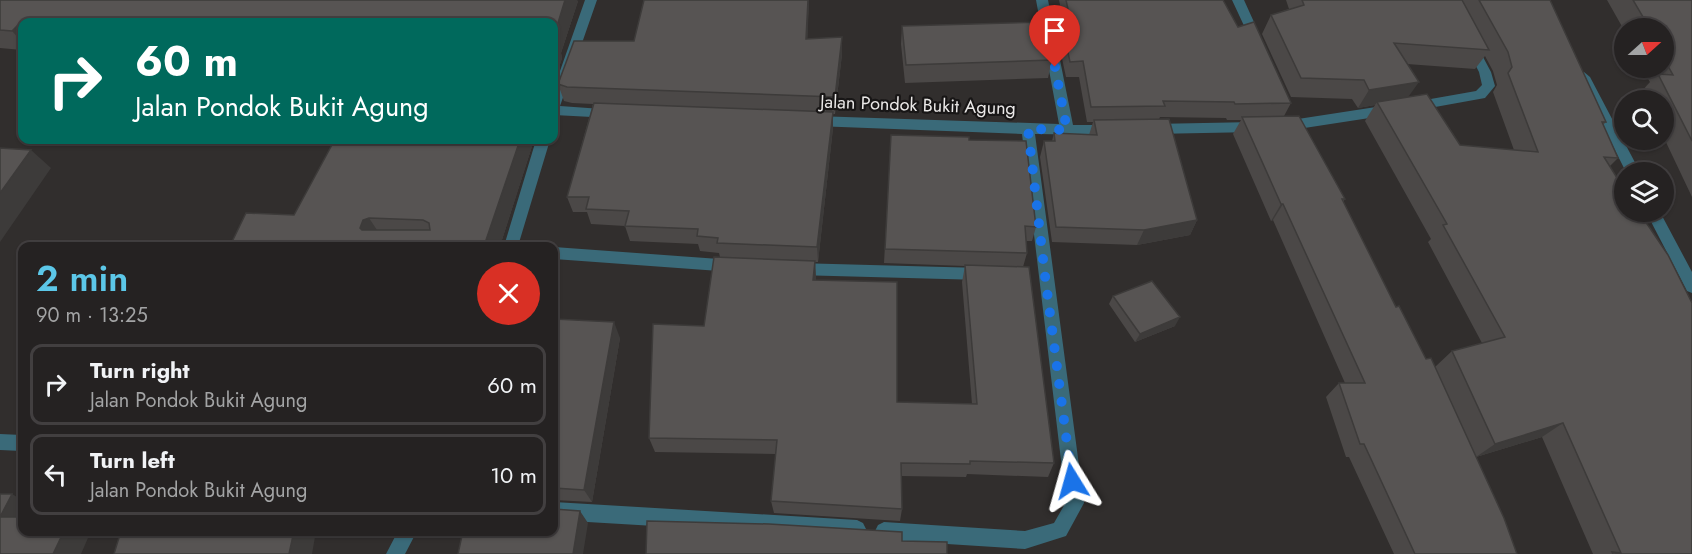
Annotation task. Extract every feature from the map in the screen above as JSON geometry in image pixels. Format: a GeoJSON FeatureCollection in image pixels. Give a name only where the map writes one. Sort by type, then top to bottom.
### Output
{"type":"FeatureCollection","features":[{"type":"Feature","properties":{"kind":"street"},"geometry":{"type":"LineString","coordinates":[[558,94],[591,0]]}},
{"type":"Feature","properties":{"kind":"street"},"geometry":{"type":"LineString","coordinates":[[1042,0],[1067,130]]}},
{"type":"Feature","properties":{"kind":"street"},"geometry":{"type":"LineString","coordinates":[[1238,0],[1262,52]]}},
{"type":"Feature","properties":{"kind":"street","name":"Jalan Pondok Bukit Agung"},"geometry":{"type":"LineString","coordinates":[[801,120],[1067,130],[1298,131],[1480,95],[1489,86],[1485,72],[1463,31]]}},
{"type":"Feature","properties":{"kind":"street"},"geometry":{"type":"LineString","coordinates":[[1576,61],[1628,162]]}},
{"type":"Feature","properties":{"kind":"street"},"geometry":{"type":"LineString","coordinates":[[1286,105],[1298,131]]}},
{"type":"Feature","properties":{"kind":"street"},"geometry":{"type":"LineString","coordinates":[[558,110],[622,113]]}},
{"type":"Feature","properties":{"kind":"street","name":"Jalan Pondok Bukit Agung"},"geometry":{"type":"LineString","coordinates":[[558,511],[1025,540],[1060,530],[1075,504],[1039,276],[1028,129]]}},
{"type":"Feature","properties":{"kind":"street"},"geometry":{"type":"LineString","coordinates":[[512,242],[542,144]]}},
{"type":"Feature","properties":{"kind":"street"},"geometry":{"type":"LineString","coordinates":[[1658,222],[1692,287]]}},
{"type":"Feature","properties":{"kind":"street"},"geometry":{"type":"LineString","coordinates":[[558,253],[748,268]]}},
{"type":"Feature","properties":{"kind":"street"},"geometry":{"type":"LineString","coordinates":[[784,268],[997,274]]}},
{"type":"Feature","properties":{"kind":"street"},"geometry":{"type":"LineString","coordinates":[[0,442],[18,443]]}},
{"type":"Feature","properties":{"kind":"street"},"geometry":{"type":"LineString","coordinates":[[395,554],[405,536]]}},
{"type":"Feature","properties":{"kind":"building"},"geometry":{"type":"Polygon","coordinates":[[[0,0],[565,0],[558,23],[558,18],[18,18],[18,26],[12,31],[0,30],[0,0]]]}},
{"type":"Feature","properties":{"kind":"building"},"geometry":{"type":"Polygon","coordinates":[[[644,0],[808,0],[806,39],[842,37],[835,97],[567,87],[558,84],[574,41],[634,41],[644,0]]]}},
{"type":"Feature","properties":{"kind":"building"},"geometry":{"type":"Polygon","coordinates":[[[1066,0],[1223,0],[1238,27],[1254,22],[1291,103],[1235,104],[1234,102],[1163,101],[1165,106],[1091,107],[1083,61],[1070,62],[1062,24],[1071,23],[1066,0]]]}},
{"type":"Feature","properties":{"kind":"building"},"geometry":{"type":"Polygon","coordinates":[[[1302,0],[1462,0],[1489,50],[1394,43],[1419,82],[1369,90],[1364,80],[1301,78],[1271,15],[1304,5],[1302,0]]]}},
{"type":"Feature","properties":{"kind":"building"},"geometry":{"type":"Polygon","coordinates":[[[1479,0],[1550,0],[1606,122],[1602,122],[1618,158],[1604,157],[1614,173],[1614,222],[1646,222],[1668,255],[1692,303],[1692,554],[1613,554],[1612,552],[1621,553],[1563,423],[1495,444],[1452,351],[1505,337],[1443,225],[1447,224],[1377,102],[1427,94],[1460,145],[1538,152],[1508,73],[1512,67],[1508,52],[1479,0]]]}},
{"type":"Feature","properties":{"kind":"building"},"geometry":{"type":"Polygon","coordinates":[[[1633,0],[1692,0],[1692,141],[1674,106],[1674,90],[1666,90],[1660,78],[1674,78],[1674,18],[1644,18],[1633,0]]]}},
{"type":"Feature","properties":{"kind":"building"},"geometry":{"type":"Polygon","coordinates":[[[1045,22],[1052,60],[906,65],[902,26],[1045,22]]]}},
{"type":"Feature","properties":{"kind":"building"},"geometry":{"type":"Polygon","coordinates":[[[594,103],[833,112],[817,247],[717,243],[718,238],[697,236],[698,229],[625,226],[629,211],[586,209],[589,197],[567,197],[594,103]]]}},
{"type":"Feature","properties":{"kind":"building"},"geometry":{"type":"Polygon","coordinates":[[[1299,116],[1345,199],[1342,199],[1396,307],[1399,306],[1426,359],[1431,358],[1504,518],[1517,554],[1415,554],[1364,444],[1360,444],[1339,383],[1365,383],[1242,117],[1299,116]]]}},
{"type":"Feature","properties":{"kind":"building"},"geometry":{"type":"Polygon","coordinates":[[[1169,119],[1197,220],[1144,230],[1056,227],[1044,141],[1055,141],[1054,133],[1097,135],[1094,120],[1169,119]]]}},
{"type":"Feature","properties":{"kind":"building"},"geometry":{"type":"Polygon","coordinates":[[[891,135],[1026,141],[1036,227],[1025,226],[1027,253],[885,249],[891,135]]]}},
{"type":"Feature","properties":{"kind":"building"},"geometry":{"type":"Polygon","coordinates":[[[332,144],[519,144],[485,242],[232,242],[246,213],[294,215],[332,144]],[[369,218],[363,220],[360,228],[362,230],[430,230],[429,223],[423,220],[369,218]]]}},
{"type":"Feature","properties":{"kind":"building"},"geometry":{"type":"Polygon","coordinates":[[[0,148],[31,150],[0,193],[0,148]]]}},
{"type":"Feature","properties":{"kind":"building"},"geometry":{"type":"Polygon","coordinates":[[[714,257],[815,261],[813,280],[897,282],[897,402],[977,404],[965,265],[1029,267],[1054,463],[970,461],[970,464],[901,463],[902,509],[771,501],[777,440],[649,438],[653,324],[704,326],[714,257]]]}},
{"type":"Feature","properties":{"kind":"building"},"geometry":{"type":"Polygon","coordinates":[[[1152,281],[1180,317],[1140,334],[1113,296],[1152,281]]]}},
{"type":"Feature","properties":{"kind":"building"},"geometry":{"type":"Polygon","coordinates":[[[558,319],[614,322],[584,490],[558,488],[558,319]]]}},
{"type":"Feature","properties":{"kind":"building"},"geometry":{"type":"Polygon","coordinates":[[[0,494],[12,494],[0,517],[0,494]]]}},
{"type":"Feature","properties":{"kind":"building"},"geometry":{"type":"Polygon","coordinates":[[[558,509],[580,511],[573,554],[458,554],[462,536],[558,536],[558,509]]]}},
{"type":"Feature","properties":{"kind":"building"},"geometry":{"type":"Polygon","coordinates":[[[0,517],[18,517],[18,536],[62,536],[53,554],[0,554],[0,517]]]}},
{"type":"Feature","properties":{"kind":"building"},"geometry":{"type":"Polygon","coordinates":[[[647,521],[769,524],[902,532],[902,541],[947,542],[947,554],[646,554],[647,521]]]}},
{"type":"Feature","properties":{"kind":"building"},"geometry":{"type":"Polygon","coordinates":[[[119,536],[293,536],[289,554],[114,554],[119,536]]]}},
{"type":"Feature","properties":{"kind":"route"},"geometry":{"type":"LineString","coordinates":[[1055,67],[1067,130],[1028,129],[1072,481]]}}]}
